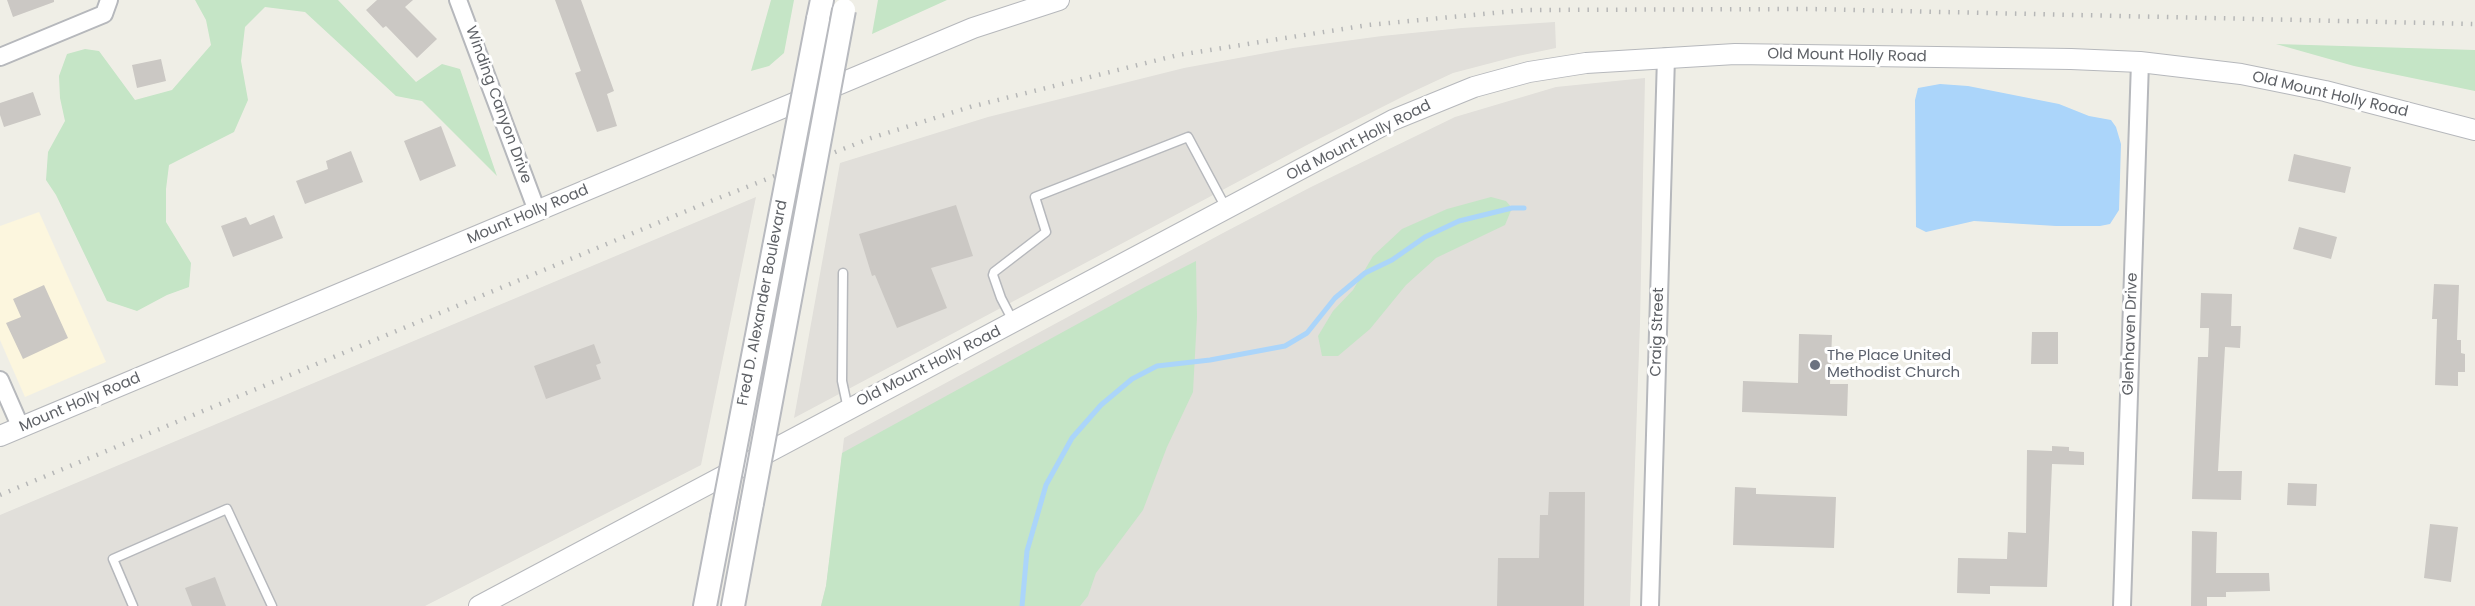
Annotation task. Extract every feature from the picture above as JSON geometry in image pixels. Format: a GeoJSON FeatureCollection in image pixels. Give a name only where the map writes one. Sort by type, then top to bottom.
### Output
{"type":"FeatureCollection","features":[{"type":"Feature","properties":{"kind":"main road","name":"Fred D. Alexander Boulevard"},"geometry":{"type":"LineString","coordinates":[[733,606],[845,5]]}},
{"type":"Feature","properties":{"kind":"main road","name":"Fred D. Alexander Boulevard"},"geometry":{"type":"LineString","coordinates":[[705,606],[820,10]]}},
{"type":"Feature","properties":{"kind":"street","name":"Winding Canyon Drive"},"geometry":{"type":"LineString","coordinates":[[458,0],[537,211]]}},
{"type":"Feature","properties":{"kind":"street","name":"Mount Holly Road"},"geometry":{"type":"LineString","coordinates":[[0,436],[973,28],[1059,0]]}},
{"type":"Feature","properties":{"kind":"street"},"geometry":{"type":"LineString","coordinates":[[0,57],[106,7]]}},
{"type":"Feature","properties":{"kind":"street","name":"Old Mount Holly Road"},"geometry":{"type":"LineString","coordinates":[[479,606],[1393,120],[1474,87],[1529,72],[1586,63],[1734,54],[2059,58],[2140,62],[2241,74],[2325,91],[2475,130]]}},
{"type":"Feature","properties":{"kind":"street","name":"Craig Street"},"geometry":{"type":"LineString","coordinates":[[1648,605],[1666,57]]}},
{"type":"Feature","properties":{"kind":"street","name":"Glenhaven Drive"},"geometry":{"type":"LineString","coordinates":[[2121,606],[2140,62]]}},
{"type":"Feature","properties":{"kind":"street"},"geometry":{"type":"LineString","coordinates":[[0,380],[21,428]]}},
{"type":"Feature","properties":{"kind":"lane"},"geometry":{"type":"LineString","coordinates":[[1015,323],[1001,298],[993,275],[1046,232],[1035,197],[1188,137],[1227,208]]}},
{"type":"Feature","properties":{"kind":"lane"},"geometry":{"type":"LineString","coordinates":[[843,273],[842,381],[848,410]]}},
{"type":"Feature","properties":{"kind":"lane"},"geometry":{"type":"LineString","coordinates":[[133,606],[113,559],[227,509],[272,606]]}},
{"type":"Feature","properties":{"kind":"shaded area"},"geometry":{"type":"Polygon","coordinates":[[[1555,22],[1556,48],[1453,73],[1408,94],[1307,145],[794,418],[840,163],[988,117],[1184,68],[1293,48],[1382,36],[1555,22]]]}},
{"type":"Feature","properties":{"kind":"shaded area"},"geometry":{"type":"Polygon","coordinates":[[[1645,78],[1640,323],[1630,606],[821,606],[826,586],[844,438],[1223,233],[1455,117],[1556,87],[1645,78]]]}},
{"type":"Feature","properties":{"kind":"shaded area"},"geometry":{"type":"Polygon","coordinates":[[[756,197],[701,465],[425,606],[0,606],[0,515],[756,197]]]}},
{"type":"Feature","properties":{"kind":"shaded area"},"geometry":{"type":"Polygon","coordinates":[[[39,212],[106,362],[25,397],[0,340],[0,226],[39,212]]]}},
{"type":"Feature","properties":{"kind":"green space"},"geometry":{"type":"Polygon","coordinates":[[[195,0],[338,0],[416,82],[442,64],[460,69],[497,176],[422,101],[396,96],[305,12],[265,7],[245,27],[241,61],[248,100],[234,132],[169,165],[166,222],[191,263],[189,287],[167,295],[137,311],[107,301],[56,195],[46,180],[48,152],[65,121],[60,98],[59,76],[67,54],[85,49],[99,51],[135,100],[172,90],[211,45],[206,20],[195,0]]]}},
{"type":"Feature","properties":{"kind":"green space"},"geometry":{"type":"Polygon","coordinates":[[[771,0],[794,0],[784,53],[769,66],[751,71],[771,0]]]}},
{"type":"Feature","properties":{"kind":"green space"},"geometry":{"type":"Polygon","coordinates":[[[878,0],[947,0],[872,34],[878,0]]]}},
{"type":"Feature","properties":{"kind":"green space"},"geometry":{"type":"Polygon","coordinates":[[[2276,44],[2475,50],[2475,91],[2354,66],[2276,44]]]}},
{"type":"Feature","properties":{"kind":"green space"},"geometry":{"type":"Polygon","coordinates":[[[1491,197],[1506,201],[1512,208],[1505,225],[1436,258],[1406,285],[1370,329],[1338,356],[1322,356],[1318,336],[1333,311],[1353,290],[1373,256],[1402,229],[1447,209],[1491,197]]]}},
{"type":"Feature","properties":{"kind":"green space"},"geometry":{"type":"Polygon","coordinates":[[[1196,261],[1197,317],[1193,392],[1167,447],[1143,510],[1096,573],[1088,596],[1080,606],[821,606],[826,586],[842,453],[1196,261]]]}},
{"type":"Feature","properties":{"kind":"water"},"geometry":{"type":"Polygon","coordinates":[[[1940,84],[1968,86],[2059,104],[2089,116],[2111,120],[2116,127],[2121,144],[2119,210],[2110,224],[2056,226],[1974,221],[1926,232],[1916,227],[1915,100],[1918,88],[1940,84]]]}},
{"type":"Feature","properties":{"kind":"building"},"geometry":{"type":"Polygon","coordinates":[[[7,0],[54,0],[54,2],[13,17],[7,0]]]}},
{"type":"Feature","properties":{"kind":"building"},"geometry":{"type":"Polygon","coordinates":[[[377,0],[413,0],[405,7],[437,39],[417,58],[386,26],[383,28],[366,10],[377,0]]]}},
{"type":"Feature","properties":{"kind":"building"},"geometry":{"type":"Polygon","coordinates":[[[555,0],[581,0],[614,91],[607,94],[617,126],[597,132],[575,73],[581,71],[555,0]]]}},
{"type":"Feature","properties":{"kind":"building"},"geometry":{"type":"Polygon","coordinates":[[[161,59],[166,81],[137,88],[132,65],[161,59]]]}},
{"type":"Feature","properties":{"kind":"building"},"geometry":{"type":"Polygon","coordinates":[[[33,92],[41,115],[4,127],[0,115],[0,103],[33,92]]]}},
{"type":"Feature","properties":{"kind":"building"},"geometry":{"type":"Polygon","coordinates":[[[441,126],[456,166],[420,181],[404,141],[441,126]]]}},
{"type":"Feature","properties":{"kind":"building"},"geometry":{"type":"Polygon","coordinates":[[[351,151],[363,182],[305,204],[296,181],[328,169],[326,161],[351,151]]]}},
{"type":"Feature","properties":{"kind":"building"},"geometry":{"type":"Polygon","coordinates":[[[2294,154],[2351,167],[2345,193],[2288,181],[2294,154]]]}},
{"type":"Feature","properties":{"kind":"building"},"geometry":{"type":"Polygon","coordinates":[[[956,205],[973,256],[931,268],[947,308],[897,328],[875,275],[872,276],[859,234],[956,205]]]}},
{"type":"Feature","properties":{"kind":"building"},"geometry":{"type":"Polygon","coordinates":[[[274,215],[283,238],[233,257],[221,226],[246,217],[250,225],[274,215]]]}},
{"type":"Feature","properties":{"kind":"building"},"geometry":{"type":"Polygon","coordinates":[[[2299,227],[2337,237],[2331,259],[2293,249],[2299,227]]]}},
{"type":"Feature","properties":{"kind":"building"},"geometry":{"type":"Polygon","coordinates":[[[2434,284],[2459,285],[2457,340],[2461,340],[2461,353],[2465,354],[2465,372],[2458,372],[2458,386],[2435,385],[2437,319],[2432,319],[2434,284]]]}},
{"type":"Feature","properties":{"kind":"building"},"geometry":{"type":"Polygon","coordinates":[[[44,285],[68,338],[23,359],[6,323],[21,317],[13,299],[44,285]]]}},
{"type":"Feature","properties":{"kind":"building"},"geometry":{"type":"Polygon","coordinates":[[[2201,293],[2232,294],[2231,326],[2241,326],[2240,348],[2225,347],[2218,471],[2242,471],[2241,500],[2192,499],[2198,357],[2208,357],[2209,328],[2200,328],[2201,293]]]}},
{"type":"Feature","properties":{"kind":"building"},"geometry":{"type":"Polygon","coordinates":[[[2032,332],[2058,332],[2058,364],[2031,364],[2032,332]]]}},
{"type":"Feature","properties":{"kind":"building"},"geometry":{"type":"Polygon","coordinates":[[[1799,334],[1832,335],[1830,384],[1848,384],[1847,416],[1742,412],[1743,381],[1798,383],[1799,334]]]}},
{"type":"Feature","properties":{"kind":"building"},"geometry":{"type":"Polygon","coordinates":[[[594,344],[601,363],[596,365],[601,379],[546,399],[534,366],[594,344]]]}},
{"type":"Feature","properties":{"kind":"building"},"geometry":{"type":"Polygon","coordinates":[[[2052,446],[2069,447],[2069,451],[2084,452],[2084,465],[2052,464],[2047,587],[1990,586],[1990,594],[1957,593],[1958,558],[2007,559],[2008,532],[2026,533],[2027,450],[2052,451],[2052,446]]]}},
{"type":"Feature","properties":{"kind":"building"},"geometry":{"type":"Polygon","coordinates":[[[2288,483],[2317,484],[2316,506],[2287,505],[2288,483]]]}},
{"type":"Feature","properties":{"kind":"building"},"geometry":{"type":"Polygon","coordinates":[[[1735,487],[1756,488],[1756,494],[1836,497],[1834,548],[1733,545],[1735,487]]]}},
{"type":"Feature","properties":{"kind":"building"},"geometry":{"type":"Polygon","coordinates":[[[1549,492],[1585,492],[1584,606],[1497,606],[1498,558],[1539,558],[1540,515],[1548,515],[1549,492]]]}},
{"type":"Feature","properties":{"kind":"building"},"geometry":{"type":"Polygon","coordinates":[[[2430,524],[2458,527],[2451,582],[2424,578],[2430,524]]]}},
{"type":"Feature","properties":{"kind":"building"},"geometry":{"type":"Polygon","coordinates":[[[2192,531],[2217,532],[2216,573],[2269,573],[2270,591],[2226,592],[2226,597],[2207,597],[2207,606],[2191,606],[2192,531]]]}},
{"type":"Feature","properties":{"kind":"building"},"geometry":{"type":"Polygon","coordinates":[[[215,577],[226,606],[192,606],[185,588],[215,577]]]}},
{"type":"Feature","properties":{"kind":"waterway"},"geometry":{"type":"LineString","coordinates":[[1022,606],[1027,551],[1046,485],[1072,438],[1101,405],[1132,379],[1157,366],[1210,360],[1285,346],[1307,333],[1335,298],[1365,273],[1392,260],[1425,237],[1459,221],[1512,208],[1524,208]]}},
{"type":"Feature","properties":{"kind":"railway"},"geometry":{"type":"LineString","coordinates":[[0,495],[701,205],[871,138],[970,107],[1178,55],[1368,25],[1525,10],[1811,9],[2475,24]]}},
{"type":"Feature","properties":{"kind":"place","name":"The Place United Methodist Church"},"geometry":{"type":"Point","coordinates":[1815,365]}}]}
